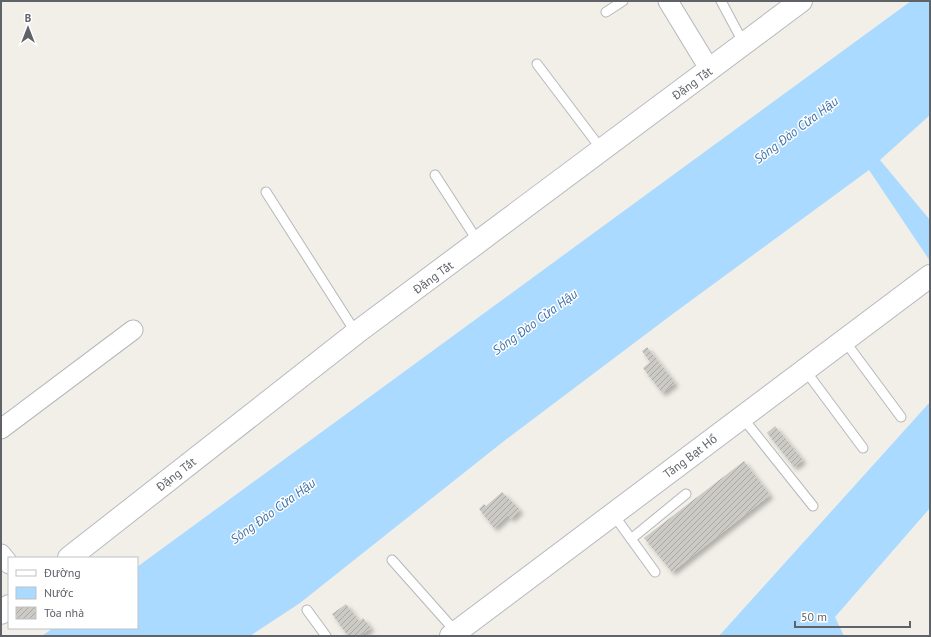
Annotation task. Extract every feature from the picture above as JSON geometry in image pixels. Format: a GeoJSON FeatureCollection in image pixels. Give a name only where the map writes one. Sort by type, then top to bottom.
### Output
{"type":"FeatureCollection","features":[{"type":"Feature","properties":{"kind":"street"},"geometry":{"type":"LineString","coordinates":[[668,1],[710,70]]}},
{"type":"Feature","properties":{"kind":"street","name":"Đặng Tất"},"geometry":{"type":"LineString","coordinates":[[70,557],[356,333],[479,243],[801,1]]}},
{"type":"Feature","properties":{"kind":"street","name":"Tăng Bạt Hổ"},"geometry":{"type":"LineString","coordinates":[[453,634],[930,276]]}},
{"type":"Feature","properties":{"kind":"street"},"geometry":{"type":"LineString","coordinates":[[1,429],[134,330]]}},
{"type":"Feature","properties":{"kind":"street"},"geometry":{"type":"LineString","coordinates":[[1,554],[8,563]]}},
{"type":"Feature","properties":{"kind":"lane"},"geometry":{"type":"LineString","coordinates":[[606,12],[623,1]]}},
{"type":"Feature","properties":{"kind":"lane"},"geometry":{"type":"LineString","coordinates":[[721,1],[744,44]]}},
{"type":"Feature","properties":{"kind":"lane"},"geometry":{"type":"LineString","coordinates":[[537,64],[602,150]]}},
{"type":"Feature","properties":{"kind":"lane"},"geometry":{"type":"LineString","coordinates":[[435,175],[479,243]]}},
{"type":"Feature","properties":{"kind":"lane"},"geometry":{"type":"LineString","coordinates":[[266,192],[356,333]]}},
{"type":"Feature","properties":{"kind":"lane"},"geometry":{"type":"LineString","coordinates":[[844,340],[901,417]]}},
{"type":"Feature","properties":{"kind":"lane"},"geometry":{"type":"LineString","coordinates":[[805,370],[862,448]]}},
{"type":"Feature","properties":{"kind":"lane"},"geometry":{"type":"LineString","coordinates":[[742,417],[813,506]]}},
{"type":"Feature","properties":{"kind":"lane"},"geometry":{"type":"LineString","coordinates":[[631,540],[686,494]]}},
{"type":"Feature","properties":{"kind":"lane"},"geometry":{"type":"LineString","coordinates":[[612,514],[655,572]]}},
{"type":"Feature","properties":{"kind":"lane"},"geometry":{"type":"LineString","coordinates":[[392,560],[453,634]]}},
{"type":"Feature","properties":{"kind":"lane"},"geometry":{"type":"LineString","coordinates":[[306,610],[326,636]]}},
{"type":"Feature","properties":{"kind":"water","name":"Sông Đào Cửa Hậu"},"geometry":{"type":"Polygon","coordinates":[[[911,1],[930,1],[930,115],[880,160],[930,220],[930,261],[869,170],[674,313],[504,441],[300,603],[250,636],[42,636],[52,629],[138,629],[138,566],[911,1]]]}},
{"type":"Feature","properties":{"kind":"water"},"geometry":{"type":"Polygon","coordinates":[[[930,402],[930,508],[835,617],[844,636],[719,636],[930,402]]]}},
{"type":"Feature","properties":{"kind":"building"},"geometry":{"type":"Polygon","coordinates":[[[647,347],[675,383],[662,393],[643,368],[650,362],[642,351],[647,347]]]}},
{"type":"Feature","properties":{"kind":"building"},"geometry":{"type":"Polygon","coordinates":[[[775,426],[803,460],[794,467],[767,433],[775,426]]]}},
{"type":"Feature","properties":{"kind":"building"},"geometry":{"type":"Polygon","coordinates":[[[744,461],[770,495],[672,572],[644,538],[744,461]]]}},
{"type":"Feature","properties":{"kind":"building"},"geometry":{"type":"Polygon","coordinates":[[[502,492],[520,510],[511,519],[508,515],[494,528],[479,509],[484,504],[486,506],[502,492]]]}},
{"type":"Feature","properties":{"kind":"building"},"geometry":{"type":"Polygon","coordinates":[[[346,604],[359,621],[363,618],[371,628],[360,636],[348,636],[332,614],[346,604]]]}}]}
